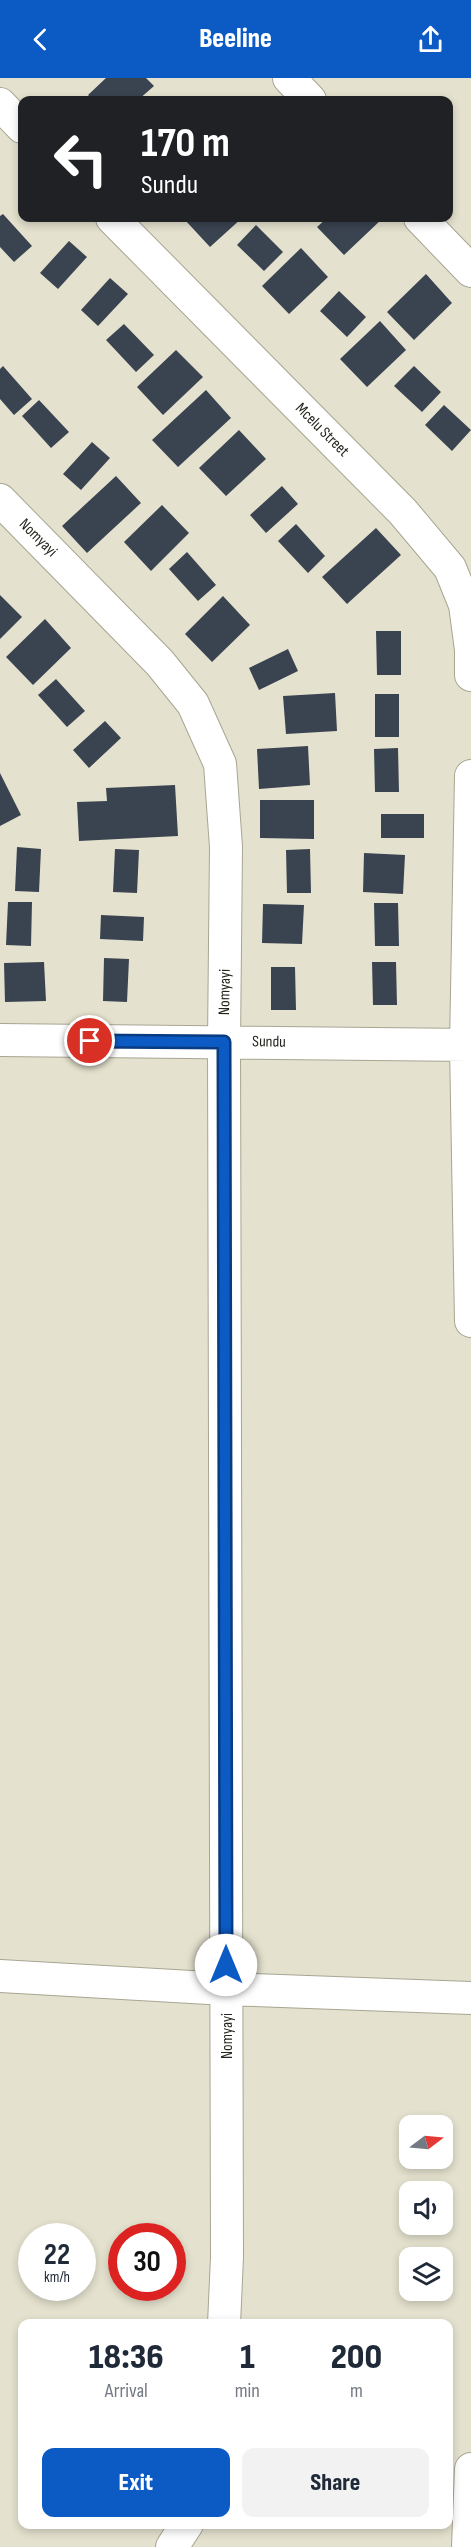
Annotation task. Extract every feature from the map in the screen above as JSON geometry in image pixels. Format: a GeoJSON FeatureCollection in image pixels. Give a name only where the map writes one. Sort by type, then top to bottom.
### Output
{"type":"FeatureCollection","features":[{"type":"Feature","properties":{"kind":"street"},"geometry":{"type":"LineString","coordinates":[[289,78],[306,96]]}},
{"type":"Feature","properties":{"kind":"street"},"geometry":{"type":"LineString","coordinates":[[0,104],[18,123]]}},
{"type":"Feature","properties":{"kind":"street","name":"Mcelu Street"},"geometry":{"type":"LineString","coordinates":[[116,222],[402,512],[450,568],[465,605],[471,675]]}},
{"type":"Feature","properties":{"kind":"street"},"geometry":{"type":"LineString","coordinates":[[425,222],[468,260]]}},
{"type":"Feature","properties":{"kind":"street","name":"Nomyayi"},"geometry":{"type":"LineString","coordinates":[[0,500],[160,663],[193,704],[220,764],[226,847],[224,1042],[227,2257],[224,2319]]}},
{"type":"Feature","properties":{"kind":"street"},"geometry":{"type":"LineString","coordinates":[[471,776],[469,1046],[471,1321]]}},
{"type":"Feature","properties":{"kind":"street","name":"Sundu"},"geometry":{"type":"LineString","coordinates":[[0,1040],[469,1046]]}},
{"type":"Feature","properties":{"kind":"street"},"geometry":{"type":"LineString","coordinates":[[0,1976],[226,1989],[471,1998]]}},
{"type":"Feature","properties":{"kind":"street"},"geometry":{"type":"LineString","coordinates":[[468,2547],[471,2469]]}},
{"type":"Feature","properties":{"kind":"street"},"geometry":{"type":"LineString","coordinates":[[172,2547],[183,2529]]}},
{"type":"Feature","properties":{"kind":"building"},"geometry":{"type":"Polygon","coordinates":[[[106,78],[146,78],[154,86],[143,96],[88,95],[106,78]]]}},
{"type":"Feature","properties":{"kind":"building"},"geometry":{"type":"Polygon","coordinates":[[[3,214],[32,246],[14,262],[0,247],[0,216],[3,214]]]}},
{"type":"Feature","properties":{"kind":"building"},"geometry":{"type":"Polygon","coordinates":[[[187,222],[238,222],[210,247],[187,222]]]}},
{"type":"Feature","properties":{"kind":"building"},"geometry":{"type":"Polygon","coordinates":[[[323,222],[379,222],[344,255],[317,227],[323,222]]]}},
{"type":"Feature","properties":{"kind":"building"},"geometry":{"type":"Polygon","coordinates":[[[256,225],[283,252],[264,271],[237,245],[256,225]]]}},
{"type":"Feature","properties":{"kind":"building"},"geometry":{"type":"Polygon","coordinates":[[[69,241],[87,257],[58,289],[40,273],[69,241]]]}},
{"type":"Feature","properties":{"kind":"building"},"geometry":{"type":"Polygon","coordinates":[[[301,248],[328,277],[289,314],[262,286],[301,248]]]}},
{"type":"Feature","properties":{"kind":"building"},"geometry":{"type":"Polygon","coordinates":[[[426,274],[452,303],[414,340],[387,312],[426,274]]]}},
{"type":"Feature","properties":{"kind":"building"},"geometry":{"type":"Polygon","coordinates":[[[110,278],[128,294],[98,326],[81,310],[110,278]]]}},
{"type":"Feature","properties":{"kind":"building"},"geometry":{"type":"Polygon","coordinates":[[[339,291],[366,317],[347,337],[320,311],[339,291]]]}},
{"type":"Feature","properties":{"kind":"building"},"geometry":{"type":"Polygon","coordinates":[[[380,321],[406,350],[367,387],[340,359],[380,321]]]}},
{"type":"Feature","properties":{"kind":"building"},"geometry":{"type":"Polygon","coordinates":[[[124,324],[154,355],[136,372],[106,340],[124,324]]]}},
{"type":"Feature","properties":{"kind":"building"},"geometry":{"type":"Polygon","coordinates":[[[176,350],[203,377],[163,415],[137,387],[176,350]]]}},
{"type":"Feature","properties":{"kind":"building"},"geometry":{"type":"Polygon","coordinates":[[[3,366],[32,399],[14,415],[0,399],[0,369],[3,366]]]}},
{"type":"Feature","properties":{"kind":"building"},"geometry":{"type":"Polygon","coordinates":[[[414,366],[441,392],[422,412],[394,386],[414,366]]]}},
{"type":"Feature","properties":{"kind":"building"},"geometry":{"type":"Polygon","coordinates":[[[206,390],[231,418],[178,467],[152,440],[206,390]]]}},
{"type":"Feature","properties":{"kind":"building"},"geometry":{"type":"Polygon","coordinates":[[[39,400],[69,432],[51,448],[22,416],[39,400]]]}},
{"type":"Feature","properties":{"kind":"building"},"geometry":{"type":"Polygon","coordinates":[[[444,405],[471,430],[452,451],[425,425],[444,405]]]}},
{"type":"Feature","properties":{"kind":"building"},"geometry":{"type":"Polygon","coordinates":[[[239,430],[266,459],[226,496],[199,468],[239,430]]]}},
{"type":"Feature","properties":{"kind":"building"},"geometry":{"type":"Polygon","coordinates":[[[92,442],[110,458],[81,490],[63,474],[92,442]]]}},
{"type":"Feature","properties":{"kind":"building"},"geometry":{"type":"Polygon","coordinates":[[[116,476],[141,503],[87,553],[62,526],[116,476]]]}},
{"type":"Feature","properties":{"kind":"building"},"geometry":{"type":"Polygon","coordinates":[[[282,486],[298,504],[266,533],[250,515],[282,486]]]}},
{"type":"Feature","properties":{"kind":"building"},"geometry":{"type":"Polygon","coordinates":[[[162,505],[189,533],[151,571],[124,542],[162,505]]]}},
{"type":"Feature","properties":{"kind":"building"},"geometry":{"type":"Polygon","coordinates":[[[296,524],[325,556],[308,573],[278,541],[296,524]]]}},
{"type":"Feature","properties":{"kind":"building"},"geometry":{"type":"Polygon","coordinates":[[[376,528],[401,555],[347,604],[322,577],[376,528]]]}},
{"type":"Feature","properties":{"kind":"building"},"geometry":{"type":"Polygon","coordinates":[[[187,552],[216,585],[198,601],[169,569],[187,552]]]}},
{"type":"Feature","properties":{"kind":"building"},"geometry":{"type":"Polygon","coordinates":[[[0,595],[22,617],[0,639],[0,595]]]}},
{"type":"Feature","properties":{"kind":"building"},"geometry":{"type":"Polygon","coordinates":[[[223,596],[250,625],[212,662],[185,634],[223,596]]]}},
{"type":"Feature","properties":{"kind":"building"},"geometry":{"type":"Polygon","coordinates":[[[45,619],[71,648],[33,685],[6,657],[45,619]]]}},
{"type":"Feature","properties":{"kind":"building"},"geometry":{"type":"Polygon","coordinates":[[[376,631],[401,631],[401,675],[377,675],[376,631]]]}},
{"type":"Feature","properties":{"kind":"building"},"geometry":{"type":"Polygon","coordinates":[[[288,649],[298,671],[259,690],[249,668],[288,649]]]}},
{"type":"Feature","properties":{"kind":"building"},"geometry":{"type":"Polygon","coordinates":[[[56,679],[85,711],[67,727],[38,695],[56,679]]]}},
{"type":"Feature","properties":{"kind":"building"},"geometry":{"type":"Polygon","coordinates":[[[335,693],[337,731],[286,734],[283,696],[335,693]]]}},
{"type":"Feature","properties":{"kind":"building"},"geometry":{"type":"Polygon","coordinates":[[[375,694],[399,694],[399,737],[375,737],[375,694]]]}},
{"type":"Feature","properties":{"kind":"building"},"geometry":{"type":"Polygon","coordinates":[[[105,721],[121,738],[89,768],[73,750],[105,721]]]}},
{"type":"Feature","properties":{"kind":"building"},"geometry":{"type":"Polygon","coordinates":[[[308,746],[310,785],[259,789],[257,749],[308,746]]]}},
{"type":"Feature","properties":{"kind":"building"},"geometry":{"type":"Polygon","coordinates":[[[398,748],[399,792],[375,792],[374,749],[398,748]]]}},
{"type":"Feature","properties":{"kind":"building"},"geometry":{"type":"Polygon","coordinates":[[[0,773],[21,815],[0,826],[0,773]]]}},
{"type":"Feature","properties":{"kind":"building"},"geometry":{"type":"Polygon","coordinates":[[[175,785],[178,836],[79,841],[77,802],[107,801],[106,788],[175,785]]]}},
{"type":"Feature","properties":{"kind":"building"},"geometry":{"type":"Polygon","coordinates":[[[260,800],[314,800],[314,839],[260,838],[260,800]]]}},
{"type":"Feature","properties":{"kind":"building"},"geometry":{"type":"Polygon","coordinates":[[[381,814],[424,814],[424,838],[381,838],[381,814]]]}},
{"type":"Feature","properties":{"kind":"building"},"geometry":{"type":"Polygon","coordinates":[[[17,847],[41,849],[39,892],[15,891],[17,847]]]}},
{"type":"Feature","properties":{"kind":"building"},"geometry":{"type":"Polygon","coordinates":[[[115,849],[139,850],[137,893],[113,892],[115,849]]]}},
{"type":"Feature","properties":{"kind":"building"},"geometry":{"type":"Polygon","coordinates":[[[310,849],[311,893],[287,893],[286,850],[310,849]]]}},
{"type":"Feature","properties":{"kind":"building"},"geometry":{"type":"Polygon","coordinates":[[[364,853],[405,855],[403,894],[363,892],[364,853]]]}},
{"type":"Feature","properties":{"kind":"building"},"geometry":{"type":"Polygon","coordinates":[[[8,902],[32,902],[31,946],[6,945],[8,902]]]}},
{"type":"Feature","properties":{"kind":"building"},"geometry":{"type":"Polygon","coordinates":[[[374,903],[398,903],[399,946],[375,946],[374,903]]]}},
{"type":"Feature","properties":{"kind":"building"},"geometry":{"type":"Polygon","coordinates":[[[263,904],[304,905],[302,944],[262,943],[263,904]]]}},
{"type":"Feature","properties":{"kind":"building"},"geometry":{"type":"Polygon","coordinates":[[[101,915],[144,917],[143,941],[100,939],[101,915]]]}},
{"type":"Feature","properties":{"kind":"building"},"geometry":{"type":"Polygon","coordinates":[[[104,958],[129,959],[127,1002],[103,1001],[104,958]]]}},
{"type":"Feature","properties":{"kind":"building"},"geometry":{"type":"Polygon","coordinates":[[[44,962],[46,1001],[5,1002],[4,963],[44,962]]]}},
{"type":"Feature","properties":{"kind":"building"},"geometry":{"type":"Polygon","coordinates":[[[372,962],[396,962],[397,1005],[373,1005],[372,962]]]}},
{"type":"Feature","properties":{"kind":"building"},"geometry":{"type":"Polygon","coordinates":[[[271,967],[295,967],[296,1010],[271,1010],[271,967]]]}},
{"type":"Feature","properties":{"kind":"route"},"geometry":{"type":"LineString","coordinates":[[90,1041],[224,1042],[226,1965]]}}]}
